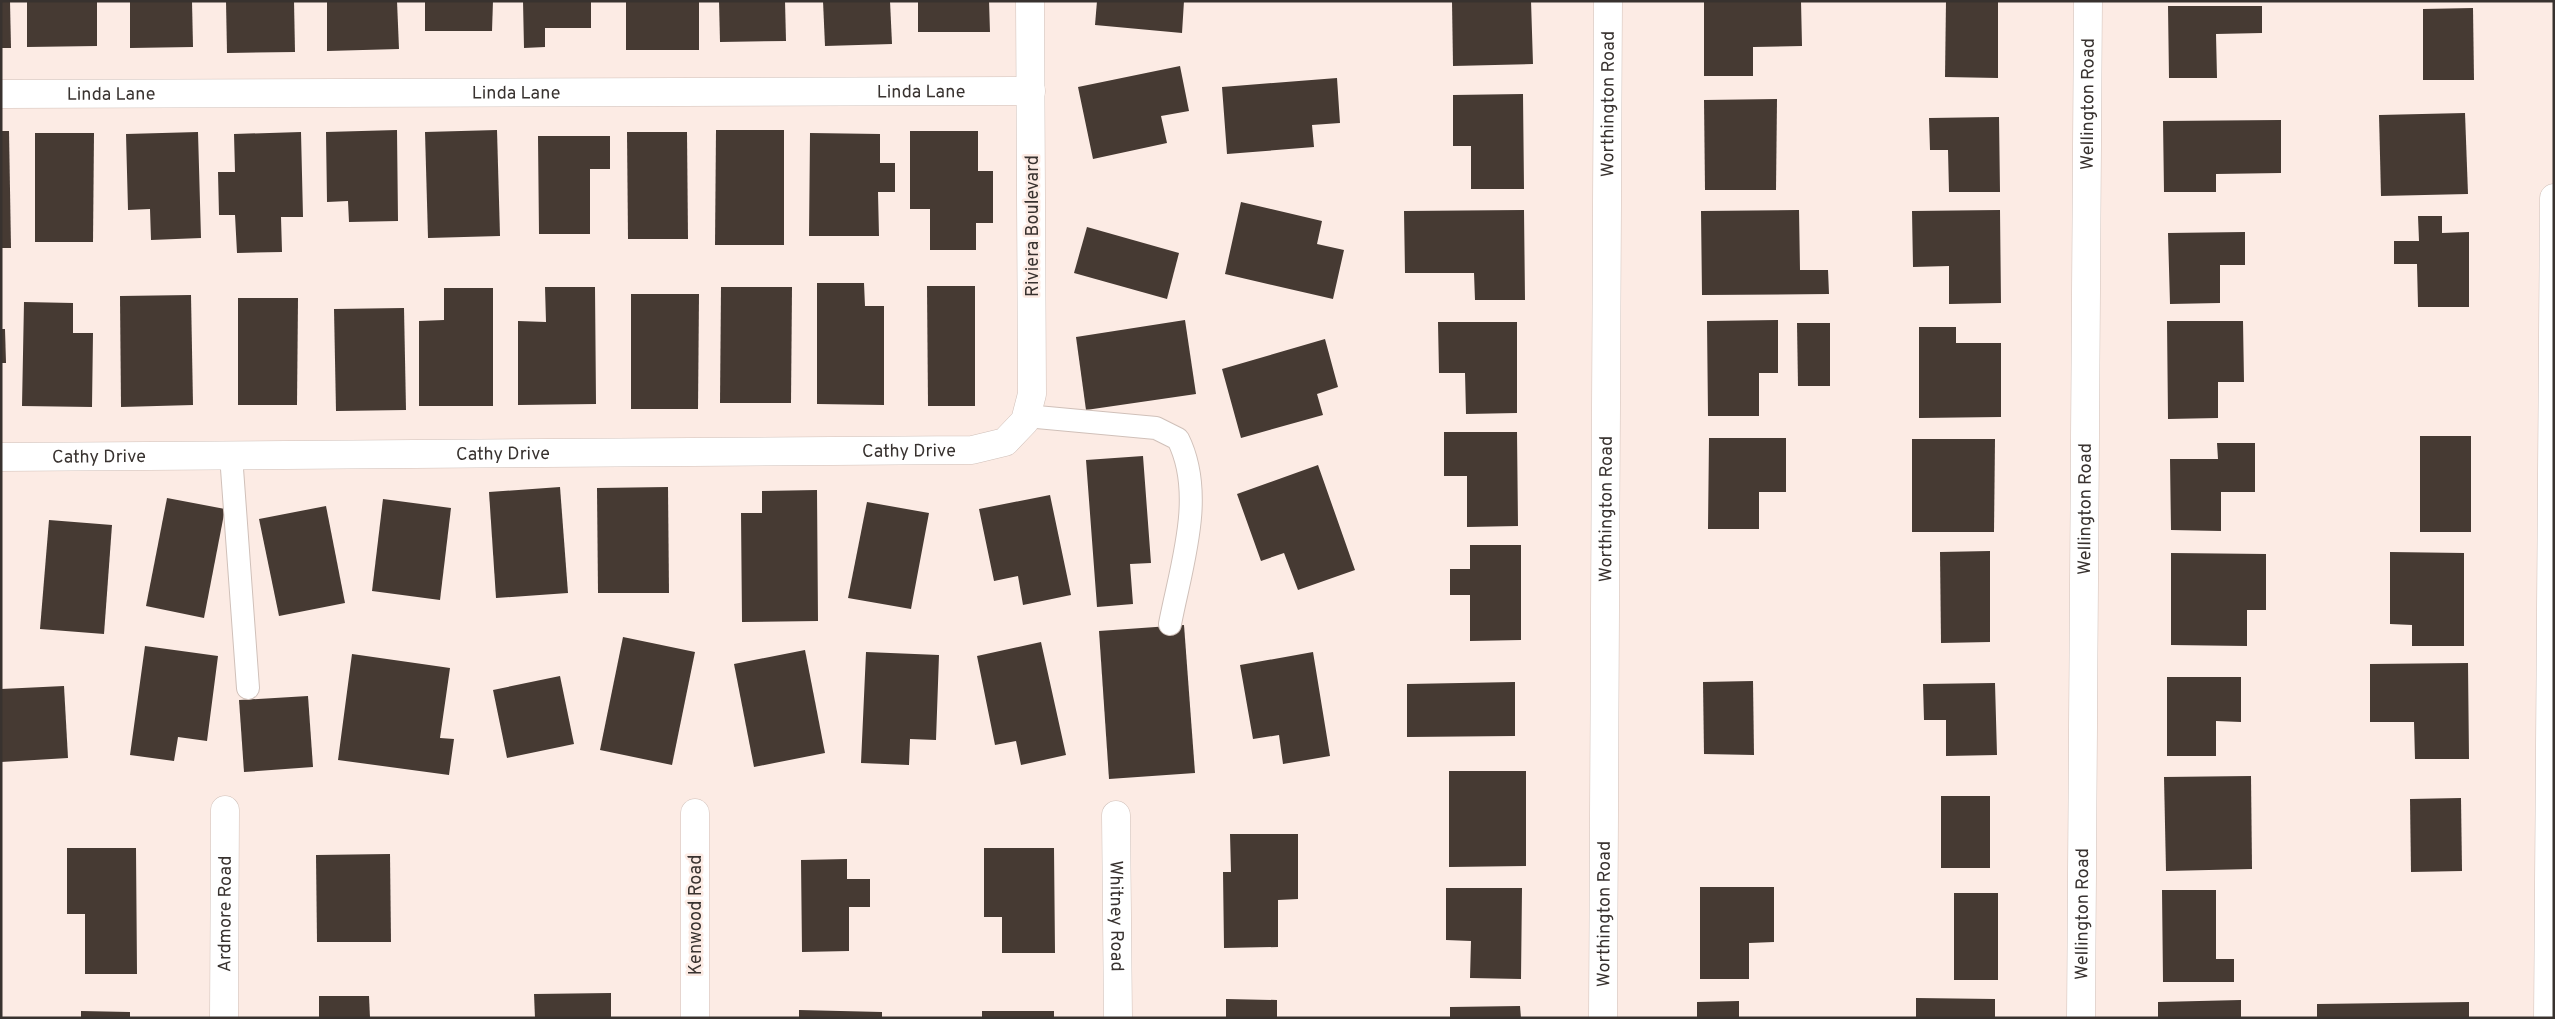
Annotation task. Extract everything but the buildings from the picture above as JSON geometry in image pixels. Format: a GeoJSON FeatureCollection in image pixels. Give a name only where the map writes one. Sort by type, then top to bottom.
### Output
{"type":"FeatureCollection","features":[{"type":"Feature","properties":{"kind":"street","name":"Riviera Boulevard"},"geometry":{"type":"LineString","coordinates":[[1005,442],[1025,421],[1032,394],[1030,1]]}},
{"type":"Feature","properties":{"kind":"street","name":"Worthington Road"},"geometry":{"type":"LineString","coordinates":[[1603,1018],[1608,1]]}},
{"type":"Feature","properties":{"kind":"street","name":"Wellington Road"},"geometry":{"type":"LineString","coordinates":[[2081,1018],[2088,1]]}},
{"type":"Feature","properties":{"kind":"street","name":"Linda Lane"},"geometry":{"type":"LineString","coordinates":[[1,94],[1031,91]]}},
{"type":"Feature","properties":{"kind":"street"},"geometry":{"type":"LineString","coordinates":[[2548,1018],[2554,198]]}},
{"type":"Feature","properties":{"kind":"street","name":"Cathy Drive"},"geometry":{"type":"LineString","coordinates":[[1,456],[972,450],[1005,442]]}},
{"type":"Feature","properties":{"kind":"street","name":"Ardmore Road"},"geometry":{"type":"LineString","coordinates":[[224,1018],[225,810]]}},
{"type":"Feature","properties":{"kind":"street","name":"Kenwood Road"},"geometry":{"type":"LineString","coordinates":[[695,813],[695,1018]]}},
{"type":"Feature","properties":{"kind":"street","name":"Whitney Road"},"geometry":{"type":"LineString","coordinates":[[1116,816],[1118,1018]]}},
{"type":"Feature","properties":{"kind":"lane"},"geometry":{"type":"LineString","coordinates":[[1026,416],[1156,428],[1178,439],[1188,466],[1190,509],[1170,624]]}},
{"type":"Feature","properties":{"kind":"lane"},"geometry":{"type":"LineString","coordinates":[[231,455],[248,688]]}}]}
